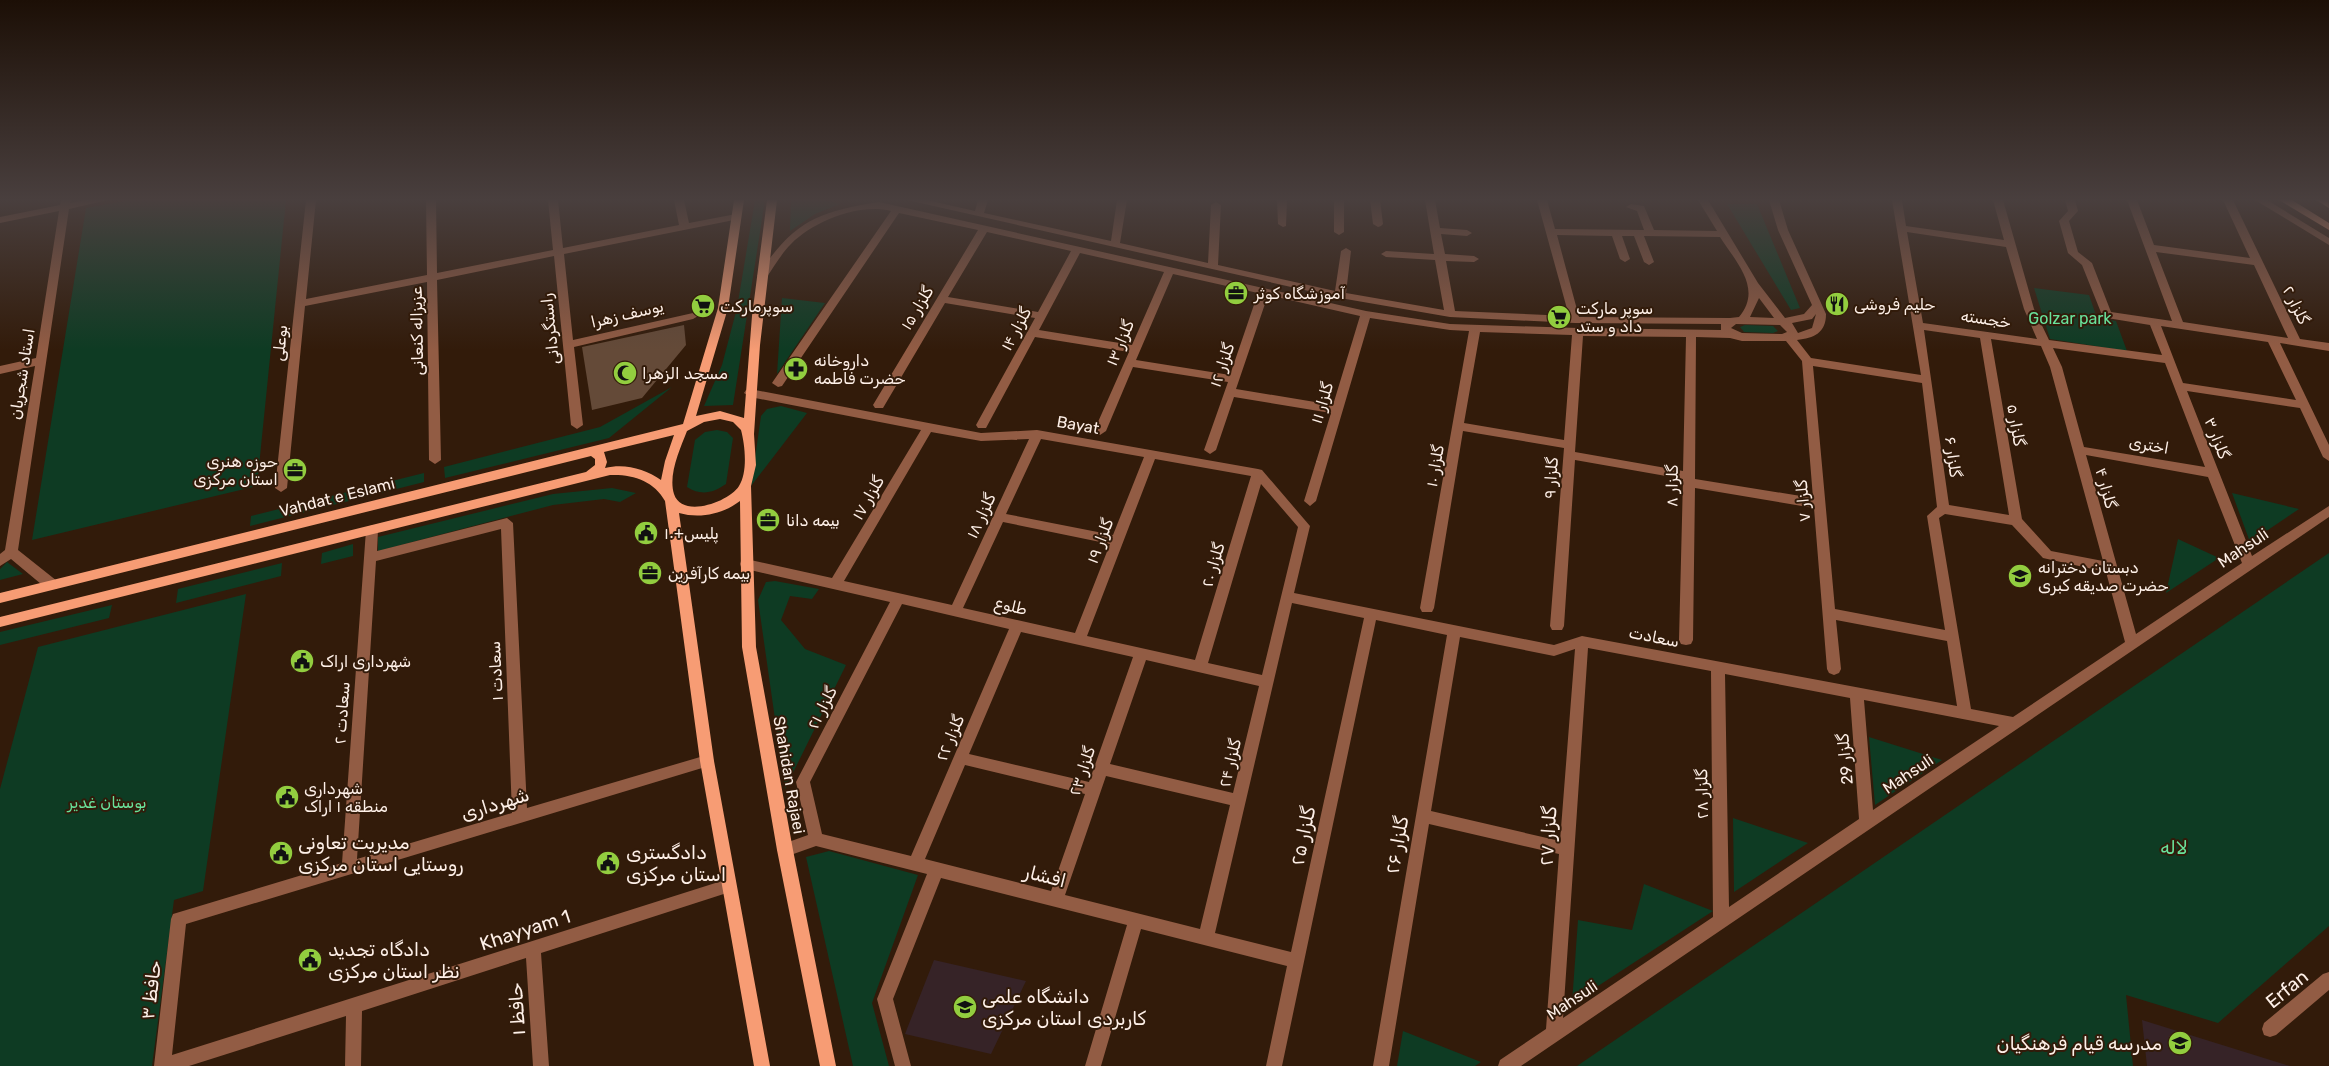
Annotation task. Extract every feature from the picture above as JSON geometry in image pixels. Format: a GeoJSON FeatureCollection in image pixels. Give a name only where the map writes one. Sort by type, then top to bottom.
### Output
{"type":"FeatureCollection","features":[{"type":"Feature","properties":{"kind":"main road"},"geometry":{"type":"LineString","coordinates":[[731,250],[723,308],[685,427],[672,459],[669,496],[707,761],[728,886],[762,1066]]}},
{"type":"Feature","properties":{"kind":"main road"},"geometry":{"type":"LineString","coordinates":[[0,622],[610,471],[630,470],[650,477],[678,508],[687,510],[711,509],[732,501],[746,486],[749,458],[750,394],[765,250]]}},
{"type":"Feature","properties":{"kind":"main road"},"geometry":{"type":"LineString","coordinates":[[685,427],[710,416],[732,416],[743,422],[749,432]]}},
{"type":"Feature","properties":{"kind":"main road","name":"Vahdat e Eslami"},"geometry":{"type":"LineString","coordinates":[[0,598],[685,427]]}},
{"type":"Feature","properties":{"kind":"main road"},"geometry":{"type":"LineString","coordinates":[[590,476],[600,469],[602,461],[600,455],[592,451]]}},
{"type":"Feature","properties":{"kind":"main road","name":"Shahidan Rajaei"},"geometry":{"type":"LineString","coordinates":[[746,486],[749,647],[784,850],[828,1066]]}},
{"type":"Feature","properties":{"kind":"street","name":"استاد شجریان"},"geometry":{"type":"LineString","coordinates":[[11,552],[58,250]]}},
{"type":"Feature","properties":{"kind":"street","name":"بوعلی"},"geometry":{"type":"LineString","coordinates":[[281,488],[306,250]]}},
{"type":"Feature","properties":{"kind":"street","name":"عزیزاله کنعانی"},"geometry":{"type":"LineString","coordinates":[[432,250],[435,460]]}},
{"type":"Feature","properties":{"kind":"street","name":"راستگردانی"},"geometry":{"type":"LineString","coordinates":[[558,250],[577,425]]}},
{"type":"Feature","properties":{"kind":"street"},"geometry":{"type":"LineString","coordinates":[[300,304],[575,250]]}},
{"type":"Feature","properties":{"kind":"street"},"geometry":{"type":"LineString","coordinates":[[762,276],[782,250]]}},
{"type":"Feature","properties":{"kind":"street"},"geometry":{"type":"LineString","coordinates":[[778,383],[869,250]]}},
{"type":"Feature","properties":{"kind":"street","name":"گلزار ۱۵"},"geometry":{"type":"LineString","coordinates":[[879,406],[971,250]]}},
{"type":"Feature","properties":{"kind":"street","name":"گلزار ۱۴"},"geometry":{"type":"LineString","coordinates":[[982,425],[1077,250]]}},
{"type":"Feature","properties":{"kind":"street"},"geometry":{"type":"LineString","coordinates":[[1086,250],[1366,314],[1450,327],[1577,326],[1742,320],[1782,322],[1808,317],[1817,305]]}},
{"type":"Feature","properties":{"kind":"street"},"geometry":{"type":"LineString","coordinates":[[1132,250],[1340,295],[1450,314],[1577,326],[1730,334],[1742,337],[1789,337],[1817,331],[1822,322],[1817,305],[1792,250]]}},
{"type":"Feature","properties":{"kind":"street"},"geometry":{"type":"LineString","coordinates":[[1213,267],[1214,250]]}},
{"type":"Feature","properties":{"kind":"street"},"geometry":{"type":"LineString","coordinates":[[1439,250],[1450,314]]}},
{"type":"Feature","properties":{"kind":"street","name":"گلزار ۹"},"geometry":{"type":"LineString","coordinates":[[1556,250],[1577,326],[1557,626]]}},
{"type":"Feature","properties":{"kind":"street"},"geometry":{"type":"LineString","coordinates":[[1622,250],[1625,258]]}},
{"type":"Feature","properties":{"kind":"street"},"geometry":{"type":"LineString","coordinates":[[1644,250],[1649,262]]}},
{"type":"Feature","properties":{"kind":"street"},"geometry":{"type":"LineString","coordinates":[[1733,250],[1754,284],[1782,322],[1792,329],[1792,334],[1789,337]]}},
{"type":"Feature","properties":{"kind":"street","name":"گلزار ۶"},"geometry":{"type":"LineString","coordinates":[[1905,250],[1927,380],[1943,509],[1933,516],[1965,713]]}},
{"type":"Feature","properties":{"kind":"street"},"geometry":{"type":"LineString","coordinates":[[2011,250],[2029,309],[2045,343]]}},
{"type":"Feature","properties":{"kind":"street"},"geometry":{"type":"LineString","coordinates":[[2072,250],[2073,253],[2087,263],[2106,315],[2329,347]]}},
{"type":"Feature","properties":{"kind":"street"},"geometry":{"type":"LineString","coordinates":[[2151,250],[2179,326]]}},
{"type":"Feature","properties":{"kind":"street"},"geometry":{"type":"LineString","coordinates":[[2163,250],[2258,262]]}},
{"type":"Feature","properties":{"kind":"street","name":"گلزار ۲"},"geometry":{"type":"LineString","coordinates":[[2252,250],[2296,343]]}},
{"type":"Feature","properties":{"kind":"street"},"geometry":{"type":"LineString","coordinates":[[1340,295],[1346,251]]}},
{"type":"Feature","properties":{"kind":"street"},"geometry":{"type":"LineString","coordinates":[[1386,254],[1474,259]]}},
{"type":"Feature","properties":{"kind":"street","name":"گلزار ۱۳"},"geometry":{"type":"LineString","coordinates":[[1100,431],[1170,269]]}},
{"type":"Feature","properties":{"kind":"street"},"geometry":{"type":"LineString","coordinates":[[1742,320],[1752,310],[1755,300],[1754,284]]}},
{"type":"Feature","properties":{"kind":"street","name":"گلزار ۱۲"},"geometry":{"type":"LineString","coordinates":[[1210,450],[1264,290]]}},
{"type":"Feature","properties":{"kind":"street"},"geometry":{"type":"LineString","coordinates":[[942,299],[1041,316]]}},
{"type":"Feature","properties":{"kind":"street","name":"گلزار ۱۱"},"geometry":{"type":"LineString","coordinates":[[1310,501],[1366,314]]}},
{"type":"Feature","properties":{"kind":"street","name":"یوسف زهرا"},"geometry":{"type":"LineString","coordinates":[[568,345],[692,316]]}},
{"type":"Feature","properties":{"kind":"street"},"geometry":{"type":"LineString","coordinates":[[1729,321],[1726,324],[1726,329],[1730,334]]}},
{"type":"Feature","properties":{"kind":"street","name":"گلزار ۳"},"geometry":{"type":"LineString","coordinates":[[2154,322],[2249,565]]}},
{"type":"Feature","properties":{"kind":"street","name":"خجسته"},"geometry":{"type":"LineString","coordinates":[[1918,326],[2169,360]]}},
{"type":"Feature","properties":{"kind":"street","name":"گلزار ۱۰"},"geometry":{"type":"LineString","coordinates":[[1427,608],[1474,328]]}},
{"type":"Feature","properties":{"kind":"street"},"geometry":{"type":"LineString","coordinates":[[1032,333],[1135,349]]}},
{"type":"Feature","properties":{"kind":"street","name":"گلزار ۸"},"geometry":{"type":"LineString","coordinates":[[1686,640],[1691,333]]}},
{"type":"Feature","properties":{"kind":"street","name":"گلزار ۵"},"geometry":{"type":"LineString","coordinates":[[1985,335],[2016,521]]}},
{"type":"Feature","properties":{"kind":"street"},"geometry":{"type":"LineString","coordinates":[[1789,337],[1806,361],[1927,380]]}},
{"type":"Feature","properties":{"kind":"street"},"geometry":{"type":"LineString","coordinates":[[2272,339],[2329,457]]}},
{"type":"Feature","properties":{"kind":"street","name":"گلزار ۴"},"geometry":{"type":"LineString","coordinates":[[2045,343],[2056,367],[2132,644]]}},
{"type":"Feature","properties":{"kind":"street"},"geometry":{"type":"LineString","coordinates":[[0,370],[40,361]]}},
{"type":"Feature","properties":{"kind":"street","name":"گلزار ۷"},"geometry":{"type":"LineString","coordinates":[[1806,361],[1834,669]]}},
{"type":"Feature","properties":{"kind":"street"},"geometry":{"type":"LineString","coordinates":[[1129,363],[1234,379]]}},
{"type":"Feature","properties":{"kind":"street"},"geometry":{"type":"LineString","coordinates":[[2179,386],[2304,406]]}},
{"type":"Feature","properties":{"kind":"street"},"geometry":{"type":"LineString","coordinates":[[1230,392],[1337,410]]}},
{"type":"Feature","properties":{"kind":"street","name":"Bayat"},"geometry":{"type":"LineString","coordinates":[[750,394],[981,437],[1037,434],[1258,473]]}},
{"type":"Feature","properties":{"kind":"street"},"geometry":{"type":"LineString","coordinates":[[1458,426],[1570,450],[1688,479],[1819,504]]}},
{"type":"Feature","properties":{"kind":"street","name":"گلزار ۱۷"},"geometry":{"type":"LineString","coordinates":[[835,584],[928,427]]}},
{"type":"Feature","properties":{"kind":"street","name":"گلزار ۱۸"},"geometry":{"type":"LineString","coordinates":[[955,612],[1037,434]]}},
{"type":"Feature","properties":{"kind":"street","name":"اختری"},"geometry":{"type":"LineString","coordinates":[[2079,450],[2213,473]]}},
{"type":"Feature","properties":{"kind":"street","name":"گلزار ۱۹"},"geometry":{"type":"LineString","coordinates":[[1079,640],[1151,454]]}},
{"type":"Feature","properties":{"kind":"street"},"geometry":{"type":"LineString","coordinates":[[1258,473],[1304,526],[1288,597],[1554,651],[1582,641]]}},
{"type":"Feature","properties":{"kind":"street","name":"گلزار ۲۰"},"geometry":{"type":"LineString","coordinates":[[1200,667],[1258,473]]}},
{"type":"Feature","properties":{"kind":"street"},"geometry":{"type":"LineString","coordinates":[[1943,509],[2016,521],[2047,555],[2111,568]]}},
{"type":"Feature","properties":{"kind":"street","name":"Mahsuli"},"geometry":{"type":"LineString","coordinates":[[1506,1066],[2329,511]]}},
{"type":"Feature","properties":{"kind":"street"},"geometry":{"type":"LineString","coordinates":[[999,516],[1117,541]]}},
{"type":"Feature","properties":{"kind":"street","name":"سعادت ۱"},"geometry":{"type":"LineString","coordinates":[[370,558],[507,523],[520,817]]}},
{"type":"Feature","properties":{"kind":"street","name":"سعادت ۲"},"geometry":{"type":"LineString","coordinates":[[349,868],[372,530]]}},
{"type":"Feature","properties":{"kind":"street"},"geometry":{"type":"LineString","coordinates":[[0,561],[11,552],[52,585]]}},
{"type":"Feature","properties":{"kind":"street","name":"طلوع"},"geometry":{"type":"LineString","coordinates":[[746,564],[1268,682]]}},
{"type":"Feature","properties":{"kind":"street","name":"گلزار ۲۴"},"geometry":{"type":"LineString","coordinates":[[1206,937],[1288,597]]}},
{"type":"Feature","properties":{"kind":"street","name":"گلزار ۲۱"},"geometry":{"type":"LineString","coordinates":[[816,838],[803,782],[898,599]]}},
{"type":"Feature","properties":{"kind":"street"},"geometry":{"type":"LineString","coordinates":[[1829,613],[1953,637]]}},
{"type":"Feature","properties":{"kind":"street","name":"گلزار ۲۵"},"geometry":{"type":"LineString","coordinates":[[1274,1066],[1371,614]]}},
{"type":"Feature","properties":{"kind":"street","name":"گلزار ۲۲"},"geometry":{"type":"LineString","coordinates":[[915,864],[1017,626]]}},
{"type":"Feature","properties":{"kind":"street","name":"گلزار ۲۶"},"geometry":{"type":"LineString","coordinates":[[1381,1066],[1454,631]]}},
{"type":"Feature","properties":{"kind":"street","name":"سعادت"},"geometry":{"type":"LineString","coordinates":[[1582,641],[1857,694],[2016,722]]}},
{"type":"Feature","properties":{"kind":"street","name":"گلزار ۲۷"},"geometry":{"type":"LineString","coordinates":[[1554,1033],[1582,641]]}},
{"type":"Feature","properties":{"kind":"street","name":"گلزار ۲۳"},"geometry":{"type":"LineString","coordinates":[[1056,899],[1141,654]]}},
{"type":"Feature","properties":{"kind":"street","name":"گلزار ۲۸"},"geometry":{"type":"LineString","coordinates":[[1718,667],[1721,921]]}},
{"type":"Feature","properties":{"kind":"street","name":"گلزار 29"},"geometry":{"type":"LineString","coordinates":[[1857,694],[1867,822]]}},
{"type":"Feature","properties":{"kind":"street"},"geometry":{"type":"LineString","coordinates":[[960,758],[1094,790]]}},
{"type":"Feature","properties":{"kind":"street","name":"شهرداری"},"geometry":{"type":"LineString","coordinates":[[179,919],[707,761]]}},
{"type":"Feature","properties":{"kind":"street"},"geometry":{"type":"LineString","coordinates":[[1102,768],[1239,801]]}},
{"type":"Feature","properties":{"kind":"street"},"geometry":{"type":"LineString","coordinates":[[1422,816],[1567,849]]}},
{"type":"Feature","properties":{"kind":"street"},"geometry":{"type":"LineString","coordinates":[[784,850],[816,838]]}},
{"type":"Feature","properties":{"kind":"street","name":"افشار"},"geometry":{"type":"LineString","coordinates":[[816,838],[1297,960]]}},
{"type":"Feature","properties":{"kind":"street"},"geometry":{"type":"LineString","coordinates":[[902,1066],[885,999],[937,869]]}},
{"type":"Feature","properties":{"kind":"street","name":"Khayyam 1"},"geometry":{"type":"LineString","coordinates":[[162,1066],[728,886]]}},
{"type":"Feature","properties":{"kind":"street","name":"حافظ ۳"},"geometry":{"type":"LineString","coordinates":[[162,1066],[179,919]]}},
{"type":"Feature","properties":{"kind":"street"},"geometry":{"type":"LineString","coordinates":[[1093,1066],[1136,920]]}},
{"type":"Feature","properties":{"kind":"street","name":"حافظ ۱"},"geometry":{"type":"LineString","coordinates":[[533,948],[541,1066]]}},
{"type":"Feature","properties":{"kind":"street","name":"Erfan"},"geometry":{"type":"LineString","coordinates":[[2270,1029],[2329,980]]}},
{"type":"Feature","properties":{"kind":"street"},"geometry":{"type":"LineString","coordinates":[[353,1066],[354,1005]]}},
{"type":"Feature","properties":{"kind":"shaded area","name":"دانشگاه علمی کاربردی استان مرکزی"},"geometry":{"type":"Polygon","coordinates":[[[934,960],[1026,981],[991,1054],[905,1034],[934,960]]]}},
{"type":"Feature","properties":{"kind":"shaded area","name":"مدرسه قیام فرهنگیان"},"geometry":{"type":"Polygon","coordinates":[[[2142,1020],[2290,1066],[2147,1066],[2142,1020]]]}},
{"type":"Feature","properties":{"kind":"green space"},"geometry":{"type":"Polygon","coordinates":[[[79,250],[281,250],[257,486],[32,540],[79,250]]]}},
{"type":"Feature","properties":{"kind":"green space"},"geometry":{"type":"Polygon","coordinates":[[[747,250],[757,250],[733,405],[704,406],[722,365],[737,308],[747,250]]]}},
{"type":"Feature","properties":{"kind":"green space"},"geometry":{"type":"Polygon","coordinates":[[[1755,250],[1776,250],[1800,308],[1791,310],[1755,250]]]}},
{"type":"Feature","properties":{"kind":"green space","name":"Golzar park"},"geometry":{"type":"Polygon","coordinates":[[[2034,288],[2089,295],[2097,318],[2116,321],[2127,351],[2050,339],[2034,288]]]}},
{"type":"Feature","properties":{"kind":"green space"},"geometry":{"type":"Polygon","coordinates":[[[782,298],[825,303],[777,374],[782,298]]]}},
{"type":"Feature","properties":{"kind":"green space"},"geometry":{"type":"Polygon","coordinates":[[[1745,325],[1773,326],[1778,331],[1773,333],[1744,332],[1740,327],[1745,325]]]}},
{"type":"Feature","properties":{"kind":"green space"},"geometry":{"type":"Polygon","coordinates":[[[672,387],[609,438],[445,478],[444,467],[600,427],[672,387]]]}},
{"type":"Feature","properties":{"kind":"green space"},"geometry":{"type":"Polygon","coordinates":[[[781,406],[807,413],[751,486],[761,416],[767,409],[781,406]]]}},
{"type":"Feature","properties":{"kind":"green space"},"geometry":{"type":"Polygon","coordinates":[[[717,430],[727,432],[733,438],[726,484],[716,490],[697,492],[687,487],[695,440],[705,432],[717,430]]]}},
{"type":"Feature","properties":{"kind":"green space"},"geometry":{"type":"Polygon","coordinates":[[[424,473],[424,482],[250,526],[251,516],[424,473]]]}},
{"type":"Feature","properties":{"kind":"green space"},"geometry":{"type":"Polygon","coordinates":[[[612,488],[636,493],[620,502],[604,499],[553,505],[378,551],[378,537],[553,494],[612,488]]]}},
{"type":"Feature","properties":{"kind":"green space"},"geometry":{"type":"Polygon","coordinates":[[[2232,493],[2299,509],[2250,542],[2232,493]]]}},
{"type":"Feature","properties":{"kind":"green space"},"geometry":{"type":"Polygon","coordinates":[[[2178,539],[2219,558],[2166,593],[2178,539]]]}},
{"type":"Feature","properties":{"kind":"green space"},"geometry":{"type":"Polygon","coordinates":[[[353,544],[353,556],[321,564],[322,553],[353,544]]]}},
{"type":"Feature","properties":{"kind":"green space","name":"لاله"},"geometry":{"type":"Polygon","coordinates":[[[2329,553],[2329,926],[2218,1023],[2126,995],[2133,1066],[1577,1066],[2329,553]]]}},
{"type":"Feature","properties":{"kind":"green space"},"geometry":{"type":"Polygon","coordinates":[[[7,562],[23,574],[0,580],[0,569],[7,562]]]}},
{"type":"Feature","properties":{"kind":"green space"},"geometry":{"type":"Polygon","coordinates":[[[282,563],[281,576],[176,603],[178,589],[282,563]]]}},
{"type":"Feature","properties":{"kind":"green space"},"geometry":{"type":"Polygon","coordinates":[[[775,581],[819,589],[812,599],[790,596],[781,620],[805,649],[846,665],[785,789],[758,600],[766,582],[775,581]]]}},
{"type":"Feature","properties":{"kind":"green space","name":"بوستان غدیر"},"geometry":{"type":"Polygon","coordinates":[[[246,594],[203,891],[174,900],[152,1066],[0,1066],[0,789],[38,647],[246,594]]]}},
{"type":"Feature","properties":{"kind":"green space"},"geometry":{"type":"Polygon","coordinates":[[[112,605],[109,618],[0,645],[0,632],[112,605]]]}},
{"type":"Feature","properties":{"kind":"green space"},"geometry":{"type":"Polygon","coordinates":[[[1869,737],[1942,760],[1875,805],[1869,737]]]}},
{"type":"Feature","properties":{"kind":"green space"},"geometry":{"type":"Polygon","coordinates":[[[1733,818],[1808,843],[1734,892],[1733,818]]]}},
{"type":"Feature","properties":{"kind":"green space"},"geometry":{"type":"Polygon","coordinates":[[[829,851],[918,875],[872,1003],[889,1066],[853,1066],[806,857],[829,851]]]}},
{"type":"Feature","properties":{"kind":"green space"},"geometry":{"type":"Polygon","coordinates":[[[1644,884],[1713,911],[1572,1003],[1578,920],[1632,930],[1644,884]]]}},
{"type":"Feature","properties":{"kind":"green space"},"geometry":{"type":"Polygon","coordinates":[[[1403,1031],[1481,1062],[1475,1066],[1397,1066],[1403,1031]]]}},
{"type":"Feature","properties":{"kind":"building","name":"مسجد الزهرا"},"geometry":{"type":"Polygon","coordinates":[[[684,325],[686,345],[642,398],[592,410],[582,347],[684,325]]]}},
{"type":"Feature","properties":{"kind":"place","name":"آموزشگاه کوثر"},"geometry":{"type":"Point","coordinates":[1236,293]}},
{"type":"Feature","properties":{"kind":"place","name":"حلیم فروشی"},"geometry":{"type":"Point","coordinates":[1837,304]}},
{"type":"Feature","properties":{"kind":"place","name":"سوپرمارکت"},"geometry":{"type":"Point","coordinates":[703,306]}},
{"type":"Feature","properties":{"kind":"place","name":"سوپر مارکت داد و ستد"},"geometry":{"type":"Point","coordinates":[1559,317]}},
{"type":"Feature","properties":{"kind":"place","name":"داروخانه حضرت فاطمه"},"geometry":{"type":"Point","coordinates":[796,369]}},
{"type":"Feature","properties":{"kind":"place","name":"مسجد الزهرا"},"geometry":{"type":"Point","coordinates":[625,373]}},
{"type":"Feature","properties":{"kind":"place","name":"حوزه هنری استان مرکزی"},"geometry":{"type":"Point","coordinates":[295,470]}},
{"type":"Feature","properties":{"kind":"place","name":"بیمه دانا"},"geometry":{"type":"Point","coordinates":[768,520]}},
{"type":"Feature","properties":{"kind":"place","name":"پلیس+۱۰"},"geometry":{"type":"Point","coordinates":[646,533]}},
{"type":"Feature","properties":{"kind":"place","name":"بیمه کارآفرین"},"geometry":{"type":"Point","coordinates":[650,573]}},
{"type":"Feature","properties":{"kind":"place","name":"دبستان دخترانه حضرت صدیقه کبری"},"geometry":{"type":"Point","coordinates":[2020,576]}},
{"type":"Feature","properties":{"kind":"place","name":"شهرداری اراک"},"geometry":{"type":"Point","coordinates":[302,661]}},
{"type":"Feature","properties":{"kind":"place","name":"شهرداری منطقه ۱ اراک"},"geometry":{"type":"Point","coordinates":[287,797]}},
{"type":"Feature","properties":{"kind":"place","name":"مدیریت تعاونی روستایی استان مرکزی"},"geometry":{"type":"Point","coordinates":[281,853]}},
{"type":"Feature","properties":{"kind":"place","name":"دادگستری استان مرکزی"},"geometry":{"type":"Point","coordinates":[608,863]}},
{"type":"Feature","properties":{"kind":"place","name":"دادگاه تجدید نظر استان مرکزی"},"geometry":{"type":"Point","coordinates":[310,960]}},
{"type":"Feature","properties":{"kind":"place","name":"دانشگاه علمی کاربردی استان مرکزی"},"geometry":{"type":"Point","coordinates":[965,1007]}},
{"type":"Feature","properties":{"kind":"place","name":"مدرسه قیام فرهنگیان"},"geometry":{"type":"Point","coordinates":[2180,1043]}}]}
